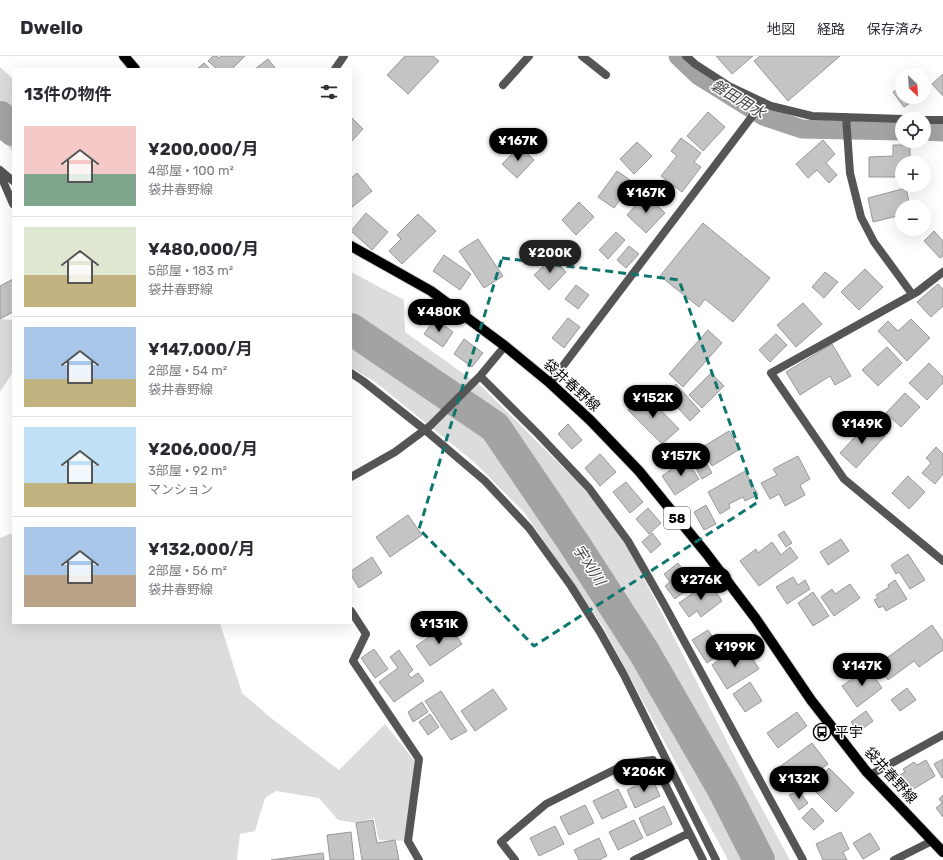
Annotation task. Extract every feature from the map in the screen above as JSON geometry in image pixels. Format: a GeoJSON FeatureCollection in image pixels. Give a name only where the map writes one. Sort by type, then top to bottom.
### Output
{"type":"FeatureCollection","features":[{"type":"Feature","properties":{"kind":"main road"},"geometry":{"type":"LineString","coordinates":[[124,56],[134,68]]}},
{"type":"Feature","properties":{"kind":"main road","name":"袋井春野線"},"geometry":{"type":"LineString","coordinates":[[352,247],[431,291],[505,346],[550,383],[590,420],[639,471],[706,552],[756,619],[811,700],[870,775],[943,852]]}},
{"type":"Feature","properties":{"kind":"street"},"geometry":{"type":"LineString","coordinates":[[336,68],[344,56]]}},
{"type":"Feature","properties":{"kind":"street"},"geometry":{"type":"LineString","coordinates":[[503,85],[529,56]]}},
{"type":"Feature","properties":{"kind":"street"},"geometry":{"type":"LineString","coordinates":[[582,56],[606,75]]}},
{"type":"Feature","properties":{"kind":"street"},"geometry":{"type":"LineString","coordinates":[[686,56],[695,64],[729,86],[771,106],[812,116],[895,119]]}},
{"type":"Feature","properties":{"kind":"street"},"geometry":{"type":"LineString","coordinates":[[550,383],[763,102]]}},
{"type":"Feature","properties":{"kind":"street"},"geometry":{"type":"LineString","coordinates":[[846,118],[850,173],[861,217],[874,242],[912,294]]}},
{"type":"Feature","properties":{"kind":"street"},"geometry":{"type":"LineString","coordinates":[[931,120],[943,120]]}},
{"type":"Feature","properties":{"kind":"street"},"geometry":{"type":"LineString","coordinates":[[0,170],[12,180]]}},
{"type":"Feature","properties":{"kind":"street"},"geometry":{"type":"LineString","coordinates":[[0,174],[12,202]]}},
{"type":"Feature","properties":{"kind":"street"},"geometry":{"type":"LineString","coordinates":[[943,272],[917,292],[771,373],[844,479],[943,561]]}},
{"type":"Feature","properties":{"kind":"street"},"geometry":{"type":"LineString","coordinates":[[352,476],[395,452],[427,428],[480,376],[505,346]]}},
{"type":"Feature","properties":{"kind":"street"},"geometry":{"type":"LineString","coordinates":[[352,374],[427,428],[485,481],[528,528],[571,586],[600,632],[624,675],[716,860]]}},
{"type":"Feature","properties":{"kind":"street"},"geometry":{"type":"LineString","coordinates":[[480,376],[589,488],[628,541],[803,860]]}},
{"type":"Feature","properties":{"kind":"street"},"geometry":{"type":"LineString","coordinates":[[352,613],[366,634],[353,661],[419,759],[408,840],[419,860]]}},
{"type":"Feature","properties":{"kind":"street"},"geometry":{"type":"LineString","coordinates":[[870,775],[943,735]]}},
{"type":"Feature","properties":{"kind":"street"},"geometry":{"type":"LineString","coordinates":[[515,860],[501,842],[546,804],[628,764],[653,760],[703,860]]}},
{"type":"Feature","properties":{"kind":"street"},"geometry":{"type":"LineString","coordinates":[[634,860],[689,833]]}},
{"type":"Feature","properties":{"kind":"street"},"geometry":{"type":"LineString","coordinates":[[894,860],[932,841]]}},
{"type":"Feature","properties":{"kind":"highlighted area"},"geometry":{"type":"Polygon","coordinates":[[[502,258],[679,280],[758,502],[534,646],[419,529],[502,258]]]}},
{"type":"Feature","properties":{"kind":"shaded area"},"geometry":{"type":"Polygon","coordinates":[[[0,67],[12,78],[12,151],[0,138],[0,67]]]}},
{"type":"Feature","properties":{"kind":"shaded area"},"geometry":{"type":"Polygon","coordinates":[[[352,273],[404,300],[405,332],[481,386],[578,482],[620,531],[746,779],[790,860],[728,860],[603,627],[524,512],[474,462],[374,381],[352,369],[352,273]]]}},
{"type":"Feature","properties":{"kind":"shaded area"},"geometry":{"type":"Polygon","coordinates":[[[0,319],[12,320],[12,374],[0,392],[0,319]]]}},
{"type":"Feature","properties":{"kind":"shaded area"},"geometry":{"type":"Polygon","coordinates":[[[12,533],[12,624],[220,624],[242,693],[271,718],[339,770],[385,724],[418,765],[408,841],[379,840],[374,818],[356,823],[338,820],[319,798],[276,791],[265,798],[255,831],[240,834],[237,860],[0,860],[0,538],[12,533]]]}},
{"type":"Feature","properties":{"kind":"building"},"geometry":{"type":"Polygon","coordinates":[[[213,56],[217,56],[219,58],[221,56],[245,56],[233,68],[216,68],[208,61],[213,56]]]}},
{"type":"Feature","properties":{"kind":"building"},"geometry":{"type":"Polygon","coordinates":[[[405,56],[433,56],[439,61],[408,94],[387,75],[405,56]]]}},
{"type":"Feature","properties":{"kind":"building"},"geometry":{"type":"Polygon","coordinates":[[[716,56],[753,56],[732,74],[716,56]]]}},
{"type":"Feature","properties":{"kind":"building"},"geometry":{"type":"Polygon","coordinates":[[[760,56],[840,56],[788,101],[754,61],[760,56]]]}},
{"type":"Feature","properties":{"kind":"building"},"geometry":{"type":"Polygon","coordinates":[[[268,59],[275,68],[256,68],[268,59]]]}},
{"type":"Feature","properties":{"kind":"building"},"geometry":{"type":"Polygon","coordinates":[[[204,63],[209,68],[198,68],[204,63]]]}},
{"type":"Feature","properties":{"kind":"building"},"geometry":{"type":"Polygon","coordinates":[[[943,74],[943,96],[932,84],[943,74]]]}},
{"type":"Feature","properties":{"kind":"building"},"geometry":{"type":"Polygon","coordinates":[[[902,104],[908,104],[904,107],[902,104]]]}},
{"type":"Feature","properties":{"kind":"building"},"geometry":{"type":"Polygon","coordinates":[[[708,112],[725,127],[703,151],[687,136],[708,112]]]}},
{"type":"Feature","properties":{"kind":"building"},"geometry":{"type":"Polygon","coordinates":[[[352,118],[363,129],[352,141],[352,118]]]}},
{"type":"Feature","properties":{"kind":"building"},"geometry":{"type":"Polygon","coordinates":[[[681,138],[701,153],[694,162],[701,167],[682,192],[661,176],[677,156],[671,151],[681,138]]]}},
{"type":"Feature","properties":{"kind":"building"},"geometry":{"type":"Polygon","coordinates":[[[823,140],[835,154],[826,163],[837,175],[829,183],[817,170],[808,178],[796,164],[823,140]]]}},
{"type":"Feature","properties":{"kind":"building"},"geometry":{"type":"Polygon","coordinates":[[[637,142],[652,156],[634,174],[620,159],[637,142]]]}},
{"type":"Feature","properties":{"kind":"building"},"geometry":{"type":"Polygon","coordinates":[[[893,145],[895,145],[895,148],[910,148],[910,156],[895,156],[895,177],[869,177],[869,157],[893,156],[893,145]]]}},
{"type":"Feature","properties":{"kind":"building"},"geometry":{"type":"Polygon","coordinates":[[[520,146],[534,160],[517,178],[502,164],[520,146]]]}},
{"type":"Feature","properties":{"kind":"building"},"geometry":{"type":"Polygon","coordinates":[[[617,171],[633,182],[614,208],[598,197],[617,171]]]}},
{"type":"Feature","properties":{"kind":"building"},"geometry":{"type":"Polygon","coordinates":[[[357,173],[372,191],[352,207],[352,177],[357,173]]]}},
{"type":"Feature","properties":{"kind":"building"},"geometry":{"type":"Polygon","coordinates":[[[895,191],[907,192],[909,200],[895,200],[895,217],[873,222],[868,198],[895,191]]]}},
{"type":"Feature","properties":{"kind":"building"},"geometry":{"type":"Polygon","coordinates":[[[646,194],[665,213],[646,233],[627,215],[646,194]]]}},
{"type":"Feature","properties":{"kind":"building"},"geometry":{"type":"Polygon","coordinates":[[[579,202],[594,217],[576,235],[562,220],[579,202]]]}},
{"type":"Feature","properties":{"kind":"building"},"geometry":{"type":"Polygon","coordinates":[[[366,213],[388,232],[372,250],[352,232],[352,230],[366,213]]]}},
{"type":"Feature","properties":{"kind":"building"},"geometry":{"type":"Polygon","coordinates":[[[418,214],[436,231],[402,264],[389,251],[401,239],[397,235],[418,214]]]}},
{"type":"Feature","properties":{"kind":"building"},"geometry":{"type":"Polygon","coordinates":[[[703,223],[770,278],[733,322],[705,299],[699,307],[660,276],[703,223]]]}},
{"type":"Feature","properties":{"kind":"building"},"geometry":{"type":"Polygon","coordinates":[[[934,231],[943,241],[943,256],[940,258],[924,241],[931,236],[934,231]]]}},
{"type":"Feature","properties":{"kind":"building"},"geometry":{"type":"Polygon","coordinates":[[[616,232],[625,240],[608,259],[599,250],[616,232]]]}},
{"type":"Feature","properties":{"kind":"building"},"geometry":{"type":"Polygon","coordinates":[[[478,239],[503,276],[484,288],[459,251],[478,239]]]}},
{"type":"Feature","properties":{"kind":"building"},"geometry":{"type":"Polygon","coordinates":[[[629,246],[639,254],[626,268],[617,260],[629,246]]]}},
{"type":"Feature","properties":{"kind":"building"},"geometry":{"type":"Polygon","coordinates":[[[444,255],[471,274],[460,290],[433,271],[444,255]]]}},
{"type":"Feature","properties":{"kind":"building"},"geometry":{"type":"Polygon","coordinates":[[[552,258],[566,272],[549,290],[534,275],[552,258]]]}},
{"type":"Feature","properties":{"kind":"building"},"geometry":{"type":"Polygon","coordinates":[[[865,269],[883,287],[859,310],[841,292],[865,269]]]}},
{"type":"Feature","properties":{"kind":"building"},"geometry":{"type":"Polygon","coordinates":[[[825,272],[838,282],[824,298],[812,287],[825,272]]]}},
{"type":"Feature","properties":{"kind":"building"},"geometry":{"type":"Polygon","coordinates":[[[12,280],[12,313],[0,319],[0,286],[12,280]]]}},
{"type":"Feature","properties":{"kind":"building"},"geometry":{"type":"Polygon","coordinates":[[[938,284],[943,289],[943,306],[931,317],[917,302],[938,284]]]}},
{"type":"Feature","properties":{"kind":"building"},"geometry":{"type":"Polygon","coordinates":[[[576,285],[589,295],[578,309],[565,299],[576,285]]]}},
{"type":"Feature","properties":{"kind":"building"},"geometry":{"type":"Polygon","coordinates":[[[803,303],[822,324],[796,347],[777,325],[803,303]]]}},
{"type":"Feature","properties":{"kind":"building"},"geometry":{"type":"Polygon","coordinates":[[[568,318],[580,327],[564,348],[552,338],[568,318]]]}},
{"type":"Feature","properties":{"kind":"building"},"geometry":{"type":"Polygon","coordinates":[[[435,319],[453,332],[443,347],[424,334],[435,319]]]}},
{"type":"Feature","properties":{"kind":"building"},"geometry":{"type":"Polygon","coordinates":[[[911,319],[930,338],[907,361],[878,331],[888,321],[898,331],[911,319]]]}},
{"type":"Feature","properties":{"kind":"building"},"geometry":{"type":"Polygon","coordinates":[[[708,330],[722,343],[683,387],[669,374],[708,330]]]}},
{"type":"Feature","properties":{"kind":"building"},"geometry":{"type":"Polygon","coordinates":[[[776,334],[787,345],[770,362],[759,350],[776,334]]]}},
{"type":"Feature","properties":{"kind":"building"},"geometry":{"type":"Polygon","coordinates":[[[464,339],[483,353],[472,367],[454,354],[464,339]]]}},
{"type":"Feature","properties":{"kind":"building"},"geometry":{"type":"Polygon","coordinates":[[[832,344],[851,376],[835,385],[830,376],[800,395],[786,372],[832,344]]]}},
{"type":"Feature","properties":{"kind":"building"},"geometry":{"type":"Polygon","coordinates":[[[887,347],[902,363],[878,386],[862,370],[887,347]]]}},
{"type":"Feature","properties":{"kind":"building"},"geometry":{"type":"Polygon","coordinates":[[[929,363],[943,377],[943,383],[927,400],[909,383],[929,363]]]}},
{"type":"Feature","properties":{"kind":"building"},"geometry":{"type":"Polygon","coordinates":[[[711,373],[724,386],[702,408],[689,395],[711,373]]]}},
{"type":"Feature","properties":{"kind":"building"},"geometry":{"type":"Polygon","coordinates":[[[676,384],[700,411],[690,421],[665,394],[676,384]]]}},
{"type":"Feature","properties":{"kind":"building"},"geometry":{"type":"Polygon","coordinates":[[[905,393],[920,407],[901,427],[886,413],[905,393]]]}},
{"type":"Feature","properties":{"kind":"building"},"geometry":{"type":"Polygon","coordinates":[[[645,394],[679,429],[662,444],[628,410],[645,394]]]}},
{"type":"Feature","properties":{"kind":"building"},"geometry":{"type":"Polygon","coordinates":[[[869,422],[885,436],[856,468],[840,453],[869,422]]]}},
{"type":"Feature","properties":{"kind":"building"},"geometry":{"type":"Polygon","coordinates":[[[568,424],[582,440],[572,449],[558,434],[568,424]]]}},
{"type":"Feature","properties":{"kind":"building"},"geometry":{"type":"Polygon","coordinates":[[[729,431],[740,449],[712,466],[701,448],[729,431]]]}},
{"type":"Feature","properties":{"kind":"building"},"geometry":{"type":"Polygon","coordinates":[[[936,447],[943,454],[943,474],[935,484],[922,473],[931,463],[926,458],[936,447]]]}},
{"type":"Feature","properties":{"kind":"building"},"geometry":{"type":"Polygon","coordinates":[[[699,450],[712,473],[702,479],[689,456],[699,450]]]}},
{"type":"Feature","properties":{"kind":"building"},"geometry":{"type":"Polygon","coordinates":[[[600,454],[616,472],[600,486],[585,468],[600,454]]]}},
{"type":"Feature","properties":{"kind":"building"},"geometry":{"type":"Polygon","coordinates":[[[798,456],[810,479],[800,485],[805,495],[785,506],[779,494],[770,499],[761,483],[777,475],[773,469],[798,456]]]}},
{"type":"Feature","properties":{"kind":"building"},"geometry":{"type":"Polygon","coordinates":[[[686,459],[699,479],[675,495],[662,476],[686,459]]]}},
{"type":"Feature","properties":{"kind":"building"},"geometry":{"type":"Polygon","coordinates":[[[745,471],[758,495],[745,501],[743,497],[729,504],[730,508],[720,514],[708,492],[745,471]]]}},
{"type":"Feature","properties":{"kind":"building"},"geometry":{"type":"Polygon","coordinates":[[[908,476],[925,492],[909,509],[892,493],[908,476]]]}},
{"type":"Feature","properties":{"kind":"building"},"geometry":{"type":"Polygon","coordinates":[[[626,482],[643,502],[630,513],[613,492],[626,482]]]}},
{"type":"Feature","properties":{"kind":"building"},"geometry":{"type":"Polygon","coordinates":[[[706,505],[716,524],[704,530],[694,512],[706,505]]]}},
{"type":"Feature","properties":{"kind":"building"},"geometry":{"type":"Polygon","coordinates":[[[648,508],[661,523],[649,534],[636,519],[648,508]]]}},
{"type":"Feature","properties":{"kind":"building"},"geometry":{"type":"Polygon","coordinates":[[[408,515],[422,535],[390,557],[376,537],[408,515]]]}},
{"type":"Feature","properties":{"kind":"building"},"geometry":{"type":"Polygon","coordinates":[[[784,531],[792,543],[786,547],[778,535],[784,531]]]}},
{"type":"Feature","properties":{"kind":"building"},"geometry":{"type":"Polygon","coordinates":[[[652,533],[661,544],[651,553],[642,542],[652,533]]]}},
{"type":"Feature","properties":{"kind":"building"},"geometry":{"type":"Polygon","coordinates":[[[841,539],[849,551],[828,565],[820,552],[841,539]]]}},
{"type":"Feature","properties":{"kind":"building"},"geometry":{"type":"Polygon","coordinates":[[[772,542],[781,555],[790,547],[798,558],[759,586],[740,561],[756,549],[758,553],[772,542]]]}},
{"type":"Feature","properties":{"kind":"building"},"geometry":{"type":"Polygon","coordinates":[[[908,554],[925,580],[910,589],[899,572],[896,574],[891,565],[908,554]]]}},
{"type":"Feature","properties":{"kind":"building"},"geometry":{"type":"Polygon","coordinates":[[[372,557],[382,573],[359,588],[352,577],[352,570],[372,557]]]}},
{"type":"Feature","properties":{"kind":"building"},"geometry":{"type":"Polygon","coordinates":[[[678,563],[694,584],[675,599],[665,586],[670,582],[664,574],[678,563]]]}},
{"type":"Feature","properties":{"kind":"building"},"geometry":{"type":"Polygon","coordinates":[[[793,577],[798,585],[805,580],[810,589],[787,604],[776,587],[793,577]]]}},
{"type":"Feature","properties":{"kind":"building"},"geometry":{"type":"Polygon","coordinates":[[[895,580],[907,599],[886,611],[883,606],[879,608],[874,600],[878,598],[876,595],[889,587],[888,585],[895,580]]]}},
{"type":"Feature","properties":{"kind":"building"},"geometry":{"type":"Polygon","coordinates":[[[709,582],[722,601],[701,617],[697,611],[689,617],[679,603],[709,582]]]}},
{"type":"Feature","properties":{"kind":"building"},"geometry":{"type":"Polygon","coordinates":[[[850,584],[860,598],[834,616],[821,597],[832,589],[835,594],[850,584]]]}},
{"type":"Feature","properties":{"kind":"building"},"geometry":{"type":"Polygon","coordinates":[[[813,592],[829,616],[813,626],[798,603],[813,592]]]}},
{"type":"Feature","properties":{"kind":"building"},"geometry":{"type":"Polygon","coordinates":[[[448,624],[462,644],[430,666],[416,646],[448,624]]]}},
{"type":"Feature","properties":{"kind":"building"},"geometry":{"type":"Polygon","coordinates":[[[932,625],[943,641],[943,650],[919,667],[914,661],[888,680],[877,665],[932,625]]]}},
{"type":"Feature","properties":{"kind":"building"},"geometry":{"type":"Polygon","coordinates":[[[708,630],[723,652],[707,663],[692,640],[708,630]]]}},
{"type":"Feature","properties":{"kind":"building"},"geometry":{"type":"Polygon","coordinates":[[[374,649],[388,669],[375,678],[361,658],[374,649]]]}},
{"type":"Feature","properties":{"kind":"building"},"geometry":{"type":"Polygon","coordinates":[[[736,649],[741,657],[749,653],[759,669],[727,689],[712,665],[736,649]]]}},
{"type":"Feature","properties":{"kind":"building"},"geometry":{"type":"Polygon","coordinates":[[[399,650],[413,670],[408,674],[411,678],[418,673],[424,681],[394,702],[379,682],[398,668],[390,657],[399,650]]]}},
{"type":"Feature","properties":{"kind":"building"},"geometry":{"type":"Polygon","coordinates":[[[868,668],[882,688],[857,707],[842,686],[868,668]]]}},
{"type":"Feature","properties":{"kind":"building"},"geometry":{"type":"Polygon","coordinates":[[[750,682],[762,701],[745,712],[733,694],[750,682]]]}},
{"type":"Feature","properties":{"kind":"building"},"geometry":{"type":"Polygon","coordinates":[[[907,688],[916,700],[900,711],[891,700],[907,688]]]}},
{"type":"Feature","properties":{"kind":"building"},"geometry":{"type":"Polygon","coordinates":[[[493,689],[507,709],[475,731],[461,711],[493,689]]]}},
{"type":"Feature","properties":{"kind":"building"},"geometry":{"type":"Polygon","coordinates":[[[441,691],[467,731],[451,740],[425,701],[441,691]]]}},
{"type":"Feature","properties":{"kind":"building"},"geometry":{"type":"Polygon","coordinates":[[[422,702],[428,712],[413,722],[408,712],[422,702]]]}},
{"type":"Feature","properties":{"kind":"building"},"geometry":{"type":"Polygon","coordinates":[[[866,711],[873,721],[858,732],[851,722],[866,711]]]}},
{"type":"Feature","properties":{"kind":"building"},"geometry":{"type":"Polygon","coordinates":[[[797,712],[807,726],[778,748],[767,733],[797,712]]]}},
{"type":"Feature","properties":{"kind":"building"},"geometry":{"type":"Polygon","coordinates":[[[430,714],[439,727],[428,735],[419,722],[430,714]]]}},
{"type":"Feature","properties":{"kind":"building"},"geometry":{"type":"Polygon","coordinates":[[[812,743],[828,764],[813,775],[808,769],[802,772],[806,778],[797,785],[793,779],[788,782],[778,768],[812,743]]]}},
{"type":"Feature","properties":{"kind":"building"},"geometry":{"type":"Polygon","coordinates":[[[943,759],[943,777],[942,778],[934,764],[943,759]]]}},
{"type":"Feature","properties":{"kind":"building"},"geometry":{"type":"Polygon","coordinates":[[[926,760],[935,776],[907,793],[897,777],[905,772],[903,769],[914,762],[917,765],[926,760]]]}},
{"type":"Feature","properties":{"kind":"building"},"geometry":{"type":"Polygon","coordinates":[[[829,768],[854,793],[836,812],[811,787],[829,768]]]}},
{"type":"Feature","properties":{"kind":"building"},"geometry":{"type":"Polygon","coordinates":[[[652,778],[660,796],[635,808],[627,790],[652,778]]]}},
{"type":"Feature","properties":{"kind":"building"},"geometry":{"type":"Polygon","coordinates":[[[618,789],[627,807],[602,819],[593,801],[618,789]]]}},
{"type":"Feature","properties":{"kind":"building"},"geometry":{"type":"Polygon","coordinates":[[[799,791],[808,803],[799,810],[789,795],[799,791]]]}},
{"type":"Feature","properties":{"kind":"building"},"geometry":{"type":"Polygon","coordinates":[[[943,795],[943,817],[936,808],[942,803],[939,799],[943,795]]]}},
{"type":"Feature","properties":{"kind":"building"},"geometry":{"type":"Polygon","coordinates":[[[585,805],[594,823],[569,835],[560,817],[585,805]]]}},
{"type":"Feature","properties":{"kind":"building"},"geometry":{"type":"Polygon","coordinates":[[[664,806],[672,824],[647,836],[639,818],[664,806]]]}},
{"type":"Feature","properties":{"kind":"building"},"geometry":{"type":"Polygon","coordinates":[[[812,808],[824,821],[814,830],[802,818],[812,808]]]}},
{"type":"Feature","properties":{"kind":"building"},"geometry":{"type":"Polygon","coordinates":[[[373,820],[377,843],[395,840],[399,860],[362,860],[356,823],[373,820]]]}},
{"type":"Feature","properties":{"kind":"building"},"geometry":{"type":"Polygon","coordinates":[[[634,820],[643,838],[618,850],[609,832],[634,820]]]}},
{"type":"Feature","properties":{"kind":"building"},"geometry":{"type":"Polygon","coordinates":[[[555,826],[564,844],[539,856],[530,838],[555,826]]]}},
{"type":"Feature","properties":{"kind":"building"},"geometry":{"type":"Polygon","coordinates":[[[351,832],[354,860],[330,860],[327,835],[351,832]]]}},
{"type":"Feature","properties":{"kind":"building"},"geometry":{"type":"Polygon","coordinates":[[[841,832],[849,849],[843,852],[847,860],[823,860],[816,844],[841,832]]]}},
{"type":"Feature","properties":{"kind":"building"},"geometry":{"type":"Polygon","coordinates":[[[870,833],[880,849],[863,859],[853,843],[870,833]]]}},
{"type":"Feature","properties":{"kind":"building"},"geometry":{"type":"Polygon","coordinates":[[[599,838],[607,856],[599,860],[579,860],[574,850],[599,838]]]}},
{"type":"Feature","properties":{"kind":"building"},"geometry":{"type":"Polygon","coordinates":[[[323,853],[324,860],[271,860],[323,853]]]}},
{"type":"Feature","properties":{"kind":"waterway","name":"磐田用水"},"geometry":{"type":"LineString","coordinates":[[678,56],[699,76],[763,116],[802,129],[895,131]]}},
{"type":"Feature","properties":{"kind":"waterway","name":"宇刈川"},"geometry":{"type":"LineString","coordinates":[[0,117],[12,129]]}},
{"type":"Feature","properties":{"kind":"waterway","name":"磐田用水"},"geometry":{"type":"LineString","coordinates":[[931,131],[943,132]]}},
{"type":"Feature","properties":{"kind":"waterway","name":"宇刈川"},"geometry":{"type":"LineString","coordinates":[[352,330],[495,427],[575,545],[644,652],[723,789],[759,860]]}},
{"type":"Feature","properties":{"kind":"place","name":"平宇"},"geometry":{"type":"Point","coordinates":[822,732]}}]}
